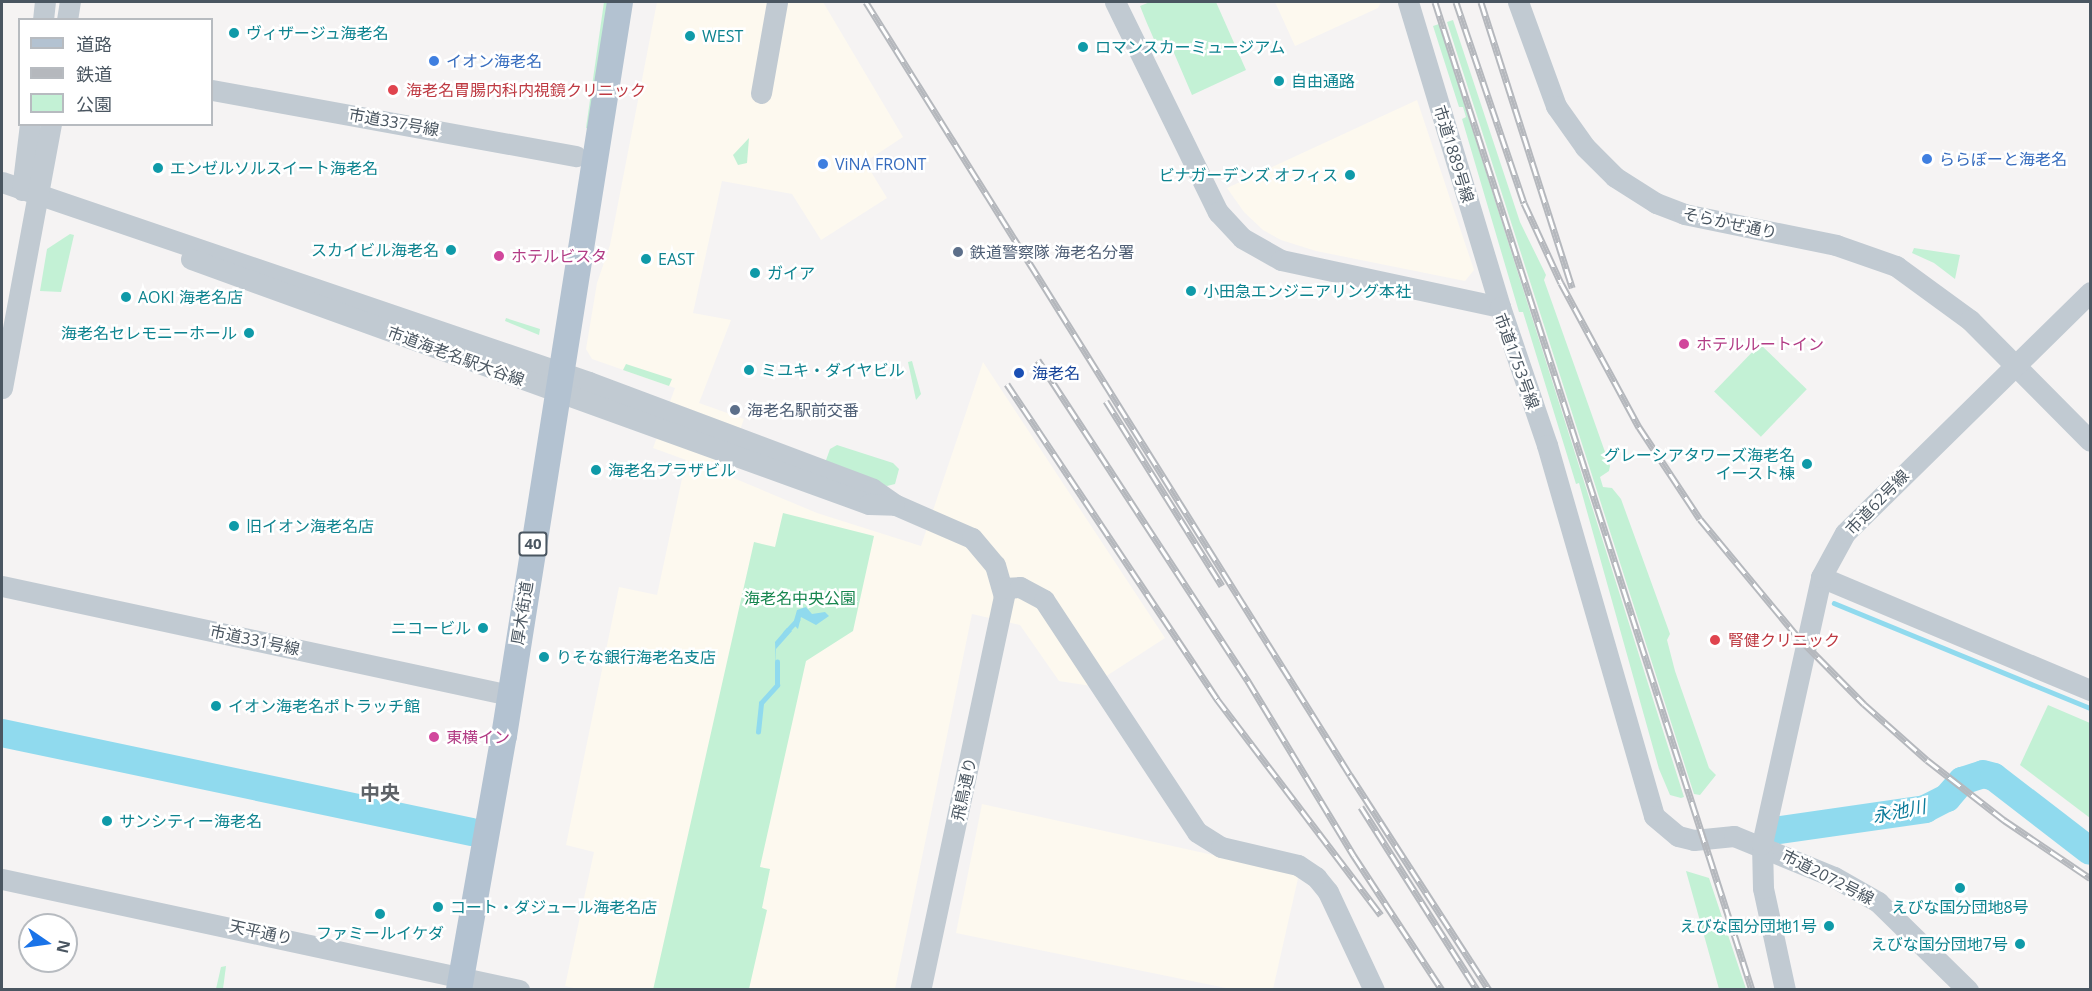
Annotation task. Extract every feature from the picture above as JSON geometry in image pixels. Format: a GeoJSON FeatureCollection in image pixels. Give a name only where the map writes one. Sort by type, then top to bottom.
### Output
{"type":"FeatureCollection","features":[{"type":"Feature","properties":{"kind":"main road","name":"厚木街道"},"geometry":{"type":"LineString","coordinates":[[460,983],[509,695],[620,2]]}},
{"type":"Feature","properties":{"kind":"street"},"geometry":{"type":"LineString","coordinates":[[43,18],[45,2]]}},
{"type":"Feature","properties":{"kind":"street"},"geometry":{"type":"LineString","coordinates":[[67,18],[70,2]]}},
{"type":"Feature","properties":{"kind":"street"},"geometry":{"type":"LineString","coordinates":[[761,89],[777,2]]}},
{"type":"Feature","properties":{"kind":"street","name":"市道1753号線"},"geometry":{"type":"LineString","coordinates":[[1115,2],[1218,212],[1242,238],[1281,260],[1500,307],[1547,445],[1651,809],[1665,829],[1678,836],[1694,840],[1734,836],[1762,844]]}},
{"type":"Feature","properties":{"kind":"street","name":"市道1889号線"},"geometry":{"type":"LineString","coordinates":[[1407,2],[1500,307]]}},
{"type":"Feature","properties":{"kind":"street","name":"そらかぜ通り"},"geometry":{"type":"LineString","coordinates":[[1518,2],[1556,106],[1584,147],[1615,177],[1656,203],[1684,214],[1836,245],[1896,266],[1953,306],[2091,441]]}},
{"type":"Feature","properties":{"kind":"street","name":"市道337号線"},"geometry":{"type":"LineString","coordinates":[[213,90],[576,156]]}},
{"type":"Feature","properties":{"kind":"street"},"geometry":{"type":"LineString","coordinates":[[30,126],[33,195]]}},
{"type":"Feature","properties":{"kind":"street"},"geometry":{"type":"LineString","coordinates":[[2,388],[33,195],[50,126]]}},
{"type":"Feature","properties":{"kind":"street","name":"市道海老名駅大谷線"},"geometry":{"type":"LineString","coordinates":[[2,182],[559,383],[869,504],[896,505],[972,538],[995,566],[1003,588]]}},
{"type":"Feature","properties":{"kind":"street","name":"市道62号線"},"geometry":{"type":"LineString","coordinates":[[1785,990],[1763,888],[1762,844],[1821,577],[1845,533],[2091,292]]}},
{"type":"Feature","properties":{"kind":"street"},"geometry":{"type":"LineString","coordinates":[[1821,577],[2091,690]]}},
{"type":"Feature","properties":{"kind":"street","name":"市道331号線"},"geometry":{"type":"LineString","coordinates":[[2,586],[509,695]]}},
{"type":"Feature","properties":{"kind":"street"},"geometry":{"type":"LineString","coordinates":[[1003,588],[1020,587],[1044,600],[1191,826],[1212,843],[1298,865],[1323,884],[1374,990]]}},
{"type":"Feature","properties":{"kind":"street","name":"飛鳥通り"},"geometry":{"type":"LineString","coordinates":[[920,990],[1003,588]]}},
{"type":"Feature","properties":{"kind":"street","name":"市道2072号線"},"geometry":{"type":"LineString","coordinates":[[1762,844],[1878,902],[1968,990]]}},
{"type":"Feature","properties":{"kind":"street","name":"天平通り"},"geometry":{"type":"LineString","coordinates":[[2,879],[460,983],[519,990]]}},
{"type":"Feature","properties":{"kind":"shaded area"},"geometry":{"type":"Polygon","coordinates":[[[657,2],[823,2],[903,137],[865,162],[887,198],[821,240],[792,194],[722,181],[693,313],[731,320],[699,403],[744,419],[724,474],[817,513],[921,546],[983,362],[1165,638],[1091,686],[1059,681],[1020,625],[972,614],[895,989],[582,990],[565,986],[594,852],[566,845],[619,587],[657,595],[686,460],[653,448],[675,388],[592,359],[586,349],[597,283],[610,245],[657,2]]]}},
{"type":"Feature","properties":{"kind":"shaded area"},"geometry":{"type":"Polygon","coordinates":[[[1275,2],[1381,2],[1378,8],[1295,46],[1275,2]]]}},
{"type":"Feature","properties":{"kind":"shaded area"},"geometry":{"type":"Polygon","coordinates":[[[1417,100],[1474,270],[1465,281],[1316,251],[1281,240],[1263,230],[1244,212],[1227,188],[1417,100]]]}},
{"type":"Feature","properties":{"kind":"shaded area"},"geometry":{"type":"Polygon","coordinates":[[[982,804],[1299,874],[1273,989],[1231,989],[956,933],[982,804]]]}},
{"type":"Feature","properties":{"kind":"green space"},"geometry":{"type":"Polygon","coordinates":[[[604,2],[609,2],[589,129],[586,128],[604,2]]]}},
{"type":"Feature","properties":{"kind":"green space"},"geometry":{"type":"Polygon","coordinates":[[[1150,2],[1216,2],[1246,70],[1192,95],[1168,39],[1156,44],[1140,6],[1150,2]]]}},
{"type":"Feature","properties":{"kind":"green space"},"geometry":{"type":"Polygon","coordinates":[[[1453,20],[1520,222],[1546,275],[1544,280],[1610,466],[1609,471],[1600,477],[1603,487],[1612,488],[1621,499],[1670,634],[1667,640],[1675,671],[1709,768],[1716,775],[1700,795],[1694,794],[1447,22],[1453,20]]]}},
{"type":"Feature","properties":{"kind":"green space"},"geometry":{"type":"Polygon","coordinates":[[[1439,24],[1684,797],[1681,798],[1670,795],[1659,769],[1579,483],[1576,484],[1523,312],[1519,312],[1462,119],[1466,117],[1463,107],[1459,107],[1433,26],[1439,24]]]}},
{"type":"Feature","properties":{"kind":"green space"},"geometry":{"type":"Polygon","coordinates":[[[749,138],[747,163],[738,165],[733,155],[749,138]]]}},
{"type":"Feature","properties":{"kind":"green space"},"geometry":{"type":"Polygon","coordinates":[[[70,234],[74,235],[61,292],[40,291],[47,249],[70,234]]]}},
{"type":"Feature","properties":{"kind":"green space"},"geometry":{"type":"Polygon","coordinates":[[[1914,248],[1960,255],[1955,279],[1934,263],[1912,253],[1914,248]]]}},
{"type":"Feature","properties":{"kind":"green space"},"geometry":{"type":"Polygon","coordinates":[[[506,318],[540,329],[539,335],[505,321],[506,318]]]}},
{"type":"Feature","properties":{"kind":"green space"},"geometry":{"type":"Polygon","coordinates":[[[1760,344],[1807,389],[1761,437],[1714,391],[1760,344]]]}},
{"type":"Feature","properties":{"kind":"green space"},"geometry":{"type":"Polygon","coordinates":[[[912,361],[921,394],[916,400],[908,362],[912,361]]]}},
{"type":"Feature","properties":{"kind":"green space"},"geometry":{"type":"Polygon","coordinates":[[[626,364],[672,379],[669,386],[623,370],[626,364]]]}},
{"type":"Feature","properties":{"kind":"green space"},"geometry":{"type":"Polygon","coordinates":[[[837,445],[893,463],[899,469],[895,484],[887,486],[825,463],[830,449],[837,445]]]}},
{"type":"Feature","properties":{"kind":"green space","name":"海老名中央公園"},"geometry":{"type":"Polygon","coordinates":[[[783,513],[874,536],[853,631],[806,661],[760,867],[770,869],[762,908],[767,910],[749,989],[653,990],[754,542],[775,547],[783,513]]]}},
{"type":"Feature","properties":{"kind":"green space"},"geometry":{"type":"Polygon","coordinates":[[[2048,705],[2090,723],[2090,818],[2020,765],[2048,705]]]}},
{"type":"Feature","properties":{"kind":"green space"},"geometry":{"type":"Polygon","coordinates":[[[1686,871],[1709,878],[1746,989],[1719,989],[1686,871]]]}},
{"type":"Feature","properties":{"kind":"green space"},"geometry":{"type":"Polygon","coordinates":[[[226,966],[223,989],[216,989],[221,967],[226,966]]]}},
{"type":"Feature","properties":{"kind":"water"},"geometry":{"type":"Polygon","coordinates":[[[806,607],[812,614],[825,612],[829,616],[816,625],[801,617],[798,629],[793,624],[797,610],[806,607]]]}},
{"type":"Feature","properties":{"kind":"water"},"geometry":{"type":"Polygon","coordinates":[[[787,628],[792,631],[776,649],[776,667],[775,642],[787,628]]]}},
{"type":"Feature","properties":{"kind":"waterway"},"geometry":{"type":"LineString","coordinates":[[1834,603],[2090,708]]}},
{"type":"Feature","properties":{"kind":"waterway"},"geometry":{"type":"LineString","coordinates":[[785,633],[797,620]]}},
{"type":"Feature","properties":{"kind":"waterway"},"geometry":{"type":"LineString","coordinates":[[758,732],[761,703],[777,685],[777,662]]}},
{"type":"Feature","properties":{"kind":"waterway"},"geometry":{"type":"LineString","coordinates":[[2,733],[472,832]]}},
{"type":"Feature","properties":{"kind":"waterway","name":"永池川"},"geometry":{"type":"LineString","coordinates":[[1780,830],[1925,809],[1947,798],[1962,781],[1983,774],[1994,777],[2090,851]]}},
{"type":"Feature","properties":{"kind":"railway"},"geometry":{"type":"LineString","coordinates":[[866,2],[1350,775],[1489,990]]}},
{"type":"Feature","properties":{"kind":"railway"},"geometry":{"type":"LineString","coordinates":[[1435,2],[1752,990]]}},
{"type":"Feature","properties":{"kind":"railway"},"geometry":{"type":"LineString","coordinates":[[1456,2],[1524,203],[1561,283],[1639,427],[1700,519],[1798,637],[1864,704],[1927,760],[2004,820],[2090,878]]}},
{"type":"Feature","properties":{"kind":"railway"},"geometry":{"type":"LineString","coordinates":[[1481,2],[1572,288]]}},
{"type":"Feature","properties":{"kind":"railway"},"geometry":{"type":"LineString","coordinates":[[1038,360],[1248,681],[1354,856],[1442,990]]}},
{"type":"Feature","properties":{"kind":"railway"},"geometry":{"type":"LineString","coordinates":[[1007,384],[1217,699],[1381,915]]}},
{"type":"Feature","properties":{"kind":"railway"},"geometry":{"type":"LineString","coordinates":[[1106,401],[1222,586]]}},
{"type":"Feature","properties":{"kind":"railway"},"geometry":{"type":"LineString","coordinates":[[1361,807],[1477,990]]}},
{"type":"Feature","properties":{"kind":"place","name":"ヴィザージュ海老名"},"geometry":{"type":"Point","coordinates":[234,33]}},
{"type":"Feature","properties":{"kind":"place","name":"WEST"},"geometry":{"type":"Point","coordinates":[690,36]}},
{"type":"Feature","properties":{"kind":"place","name":"ロマンスカーミュージアム"},"geometry":{"type":"Point","coordinates":[1083,47]}},
{"type":"Feature","properties":{"kind":"place","name":"イオン海老名"},"geometry":{"type":"Point","coordinates":[434,61]}},
{"type":"Feature","properties":{"kind":"place","name":"自由通路"},"geometry":{"type":"Point","coordinates":[1279,81]}},
{"type":"Feature","properties":{"kind":"place","name":"海老名胃腸内科内視鏡クリニック"},"geometry":{"type":"Point","coordinates":[393,90]}},
{"type":"Feature","properties":{"kind":"place","name":"ららぽーと海老名"},"geometry":{"type":"Point","coordinates":[1927,159]}},
{"type":"Feature","properties":{"kind":"place","name":"ViNA FRONT"},"geometry":{"type":"Point","coordinates":[823,164]}},
{"type":"Feature","properties":{"kind":"place","name":"エンゼルソルスイート海老名"},"geometry":{"type":"Point","coordinates":[158,168]}},
{"type":"Feature","properties":{"kind":"place","name":"ビナガーデンズ オフィス"},"geometry":{"type":"Point","coordinates":[1350,175]}},
{"type":"Feature","properties":{"kind":"place","name":"スカイビル海老名"},"geometry":{"type":"Point","coordinates":[451,250]}},
{"type":"Feature","properties":{"kind":"place","name":"鉄道警察隊 海老名分署"},"geometry":{"type":"Point","coordinates":[958,252]}},
{"type":"Feature","properties":{"kind":"place","name":"ホテルビスタ"},"geometry":{"type":"Point","coordinates":[499,256]}},
{"type":"Feature","properties":{"kind":"place","name":"EAST"},"geometry":{"type":"Point","coordinates":[646,259]}},
{"type":"Feature","properties":{"kind":"place","name":"ガイア"},"geometry":{"type":"Point","coordinates":[755,273]}},
{"type":"Feature","properties":{"kind":"place","name":"小田急エンジニアリング本社"},"geometry":{"type":"Point","coordinates":[1191,291]}},
{"type":"Feature","properties":{"kind":"place","name":"AOKI 海老名店"},"geometry":{"type":"Point","coordinates":[126,297]}},
{"type":"Feature","properties":{"kind":"place","name":"海老名セレモニーホール"},"geometry":{"type":"Point","coordinates":[249,333]}},
{"type":"Feature","properties":{"kind":"place","name":"ホテルルートイン"},"geometry":{"type":"Point","coordinates":[1684,344]}},
{"type":"Feature","properties":{"kind":"place","name":"ミユキ・ダイヤビル"},"geometry":{"type":"Point","coordinates":[749,370]}},
{"type":"Feature","properties":{"kind":"place","name":"海老名"},"geometry":{"type":"Point","coordinates":[1019,373]}},
{"type":"Feature","properties":{"kind":"place","name":"海老名駅前交番"},"geometry":{"type":"Point","coordinates":[735,410]}},
{"type":"Feature","properties":{"kind":"place","name":"グレーシアタワーズ海老名 イースト棟"},"geometry":{"type":"Point","coordinates":[1807,464]}},
{"type":"Feature","properties":{"kind":"place","name":"海老名プラザビル"},"geometry":{"type":"Point","coordinates":[596,470]}},
{"type":"Feature","properties":{"kind":"place","name":"旧イオン海老名店"},"geometry":{"type":"Point","coordinates":[234,526]}},
{"type":"Feature","properties":{"kind":"place","name":"ニコービル"},"geometry":{"type":"Point","coordinates":[483,628]}},
{"type":"Feature","properties":{"kind":"place","name":"腎健クリニック"},"geometry":{"type":"Point","coordinates":[1715,640]}},
{"type":"Feature","properties":{"kind":"place","name":"りそな銀行海老名支店"},"geometry":{"type":"Point","coordinates":[544,657]}},
{"type":"Feature","properties":{"kind":"place","name":"イオン海老名ポトラッチ館"},"geometry":{"type":"Point","coordinates":[216,706]}},
{"type":"Feature","properties":{"kind":"place","name":"東横イン"},"geometry":{"type":"Point","coordinates":[434,737]}},
{"type":"Feature","properties":{"kind":"place","name":"サンシティー海老名"},"geometry":{"type":"Point","coordinates":[107,821]}},
{"type":"Feature","properties":{"kind":"place","name":"えびな国分団地8号"},"geometry":{"type":"Point","coordinates":[1960,888]}},
{"type":"Feature","properties":{"kind":"place","name":"コート・ダジュール海老名店"},"geometry":{"type":"Point","coordinates":[438,907]}},
{"type":"Feature","properties":{"kind":"place","name":"ファミールイケダ"},"geometry":{"type":"Point","coordinates":[380,914]}},
{"type":"Feature","properties":{"kind":"place","name":"えびな国分団地1号"},"geometry":{"type":"Point","coordinates":[1829,926]}},
{"type":"Feature","properties":{"kind":"place","name":"えびな国分団地7号"},"geometry":{"type":"Point","coordinates":[2020,944]}},
{"type":"Feature","properties":{"kind":"district","name":"中央"},"geometry":{"type":"Point","coordinates":[380,792]}}]}
